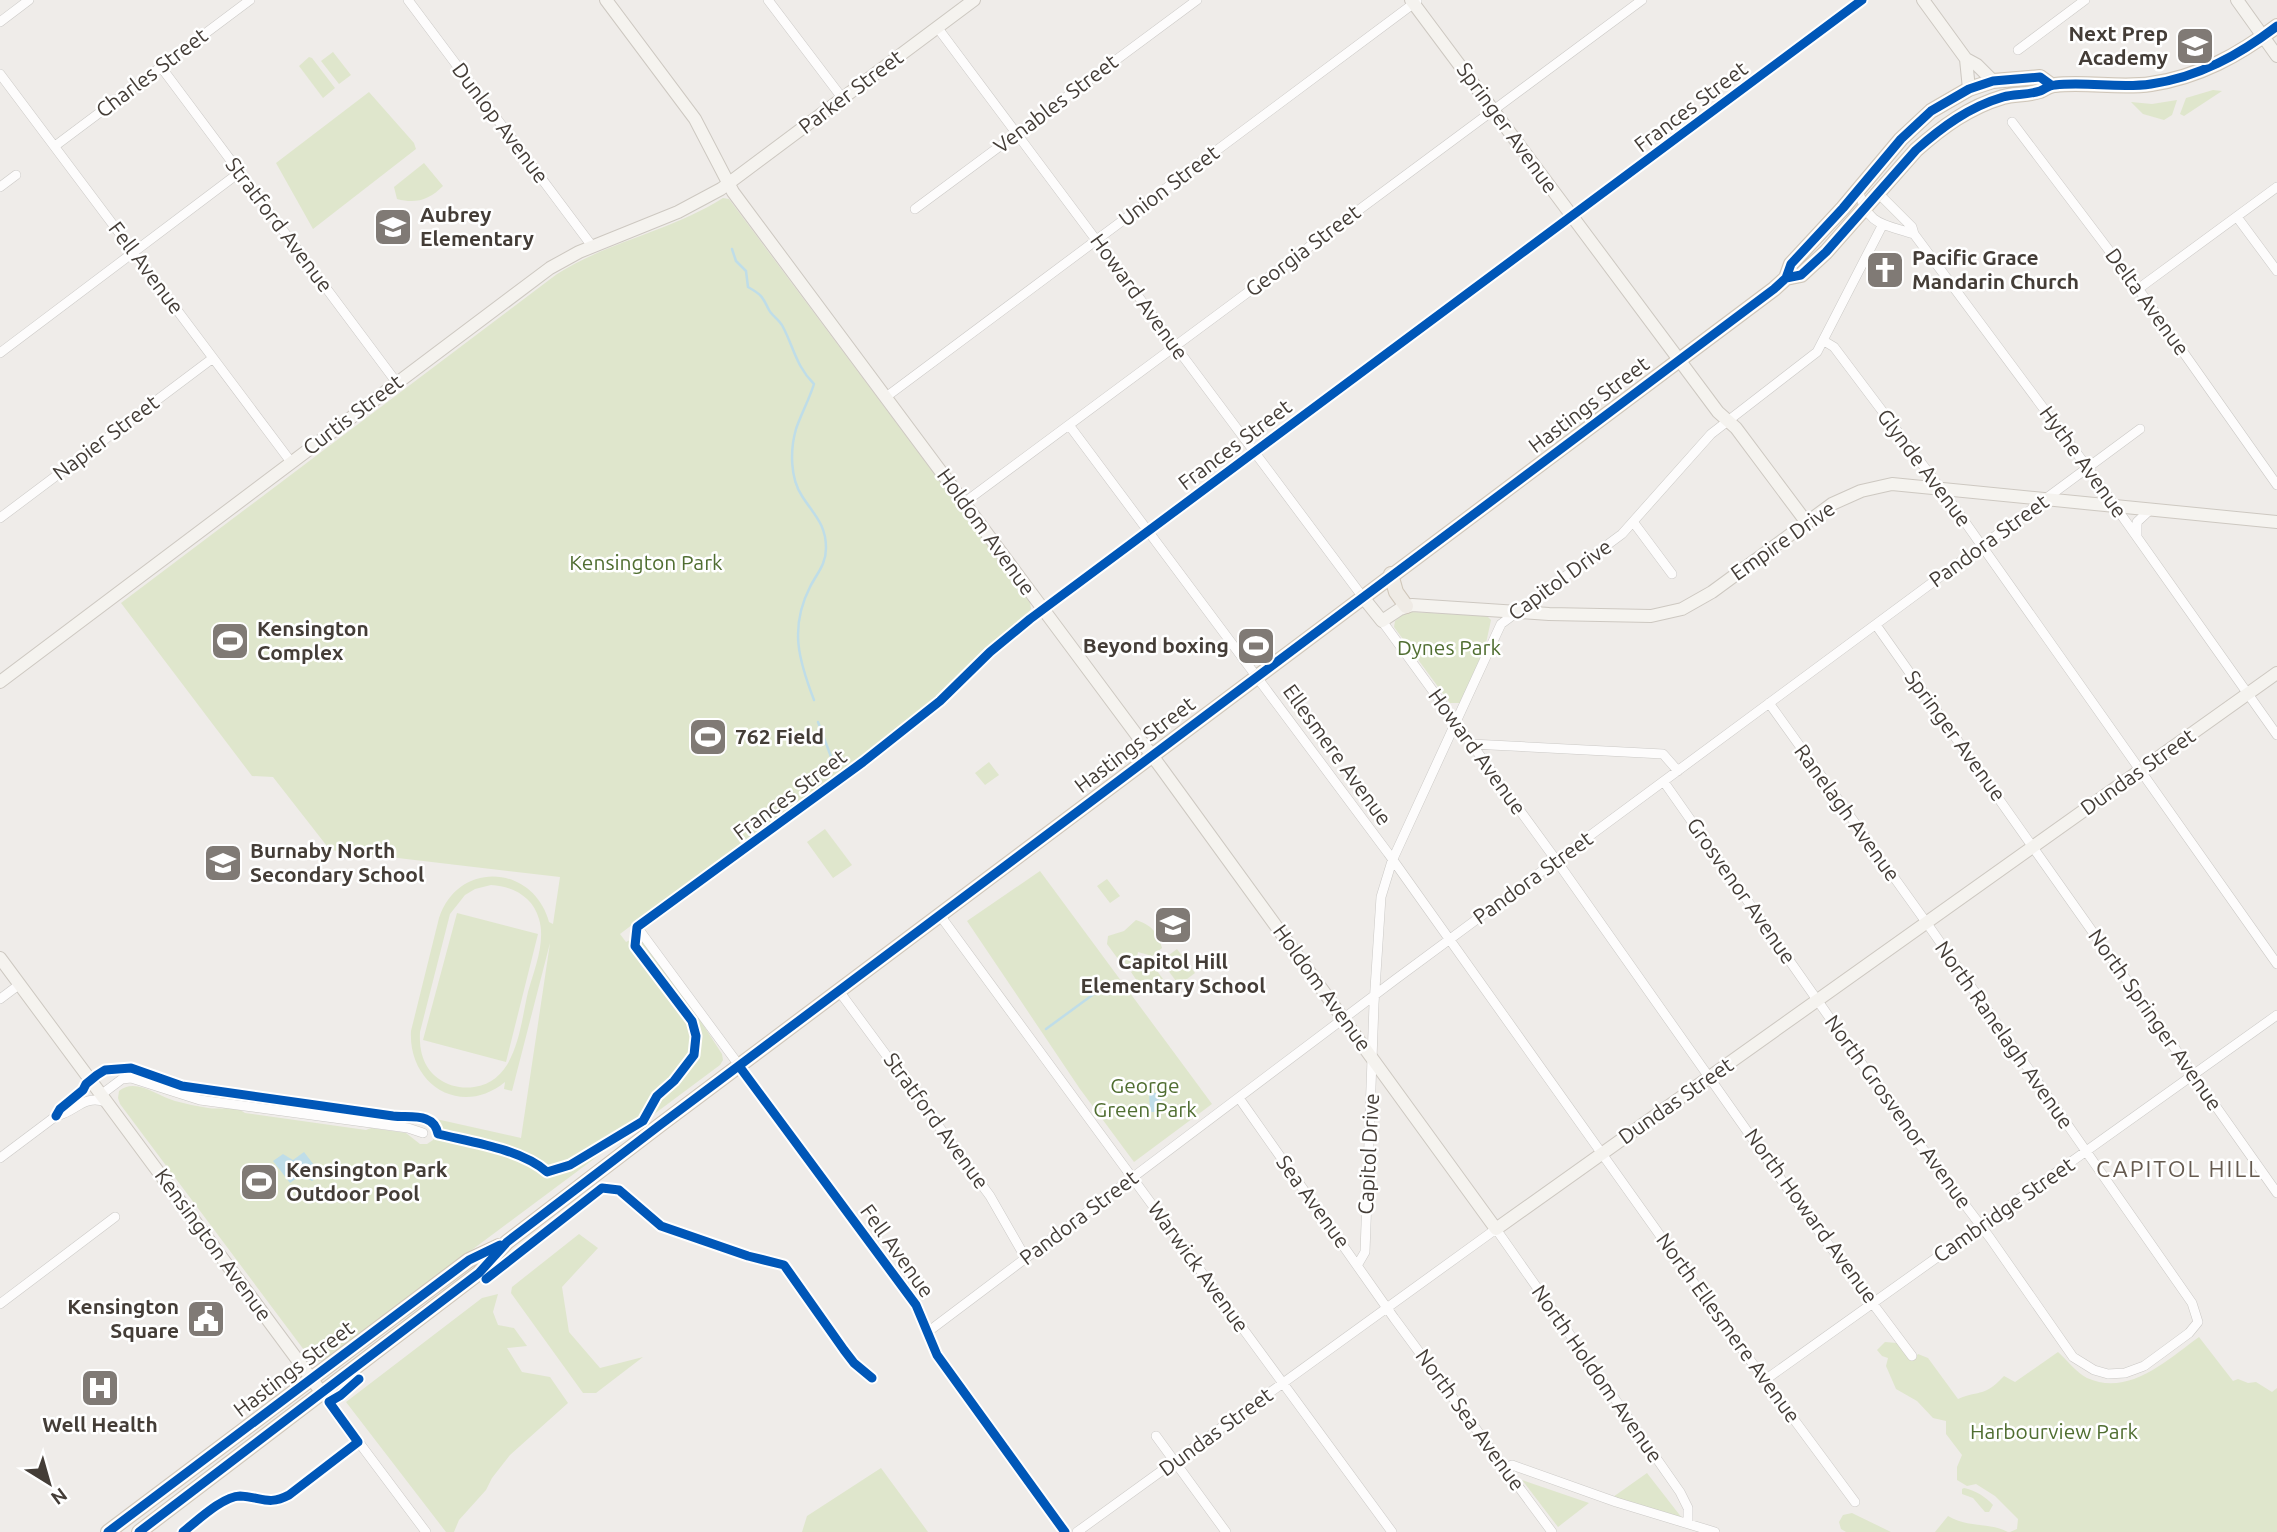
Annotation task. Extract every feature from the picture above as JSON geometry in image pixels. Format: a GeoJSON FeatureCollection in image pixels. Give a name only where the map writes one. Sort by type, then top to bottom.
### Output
{"type":"FeatureCollection","features":[{"type":"Feature","properties":{"kind":"main road","name":"Hastings Street"},"geometry":{"type":"LineString","coordinates":[[108,1532],[469,1260],[506,1242],[1786,278],[1801,275],[1826,252],[1931,136],[1965,113],[2003,98],[2040,91],[2052,85],[2124,87],[2170,81],[2221,63],[2277,26]]}},
{"type":"Feature","properties":{"kind":"main road","name":"Hastings Street"},"geometry":{"type":"LineString","coordinates":[[1786,278],[1791,264],[1912,126],[1931,111],[1969,89],[1993,81],[2040,77],[2052,85]]}},
{"type":"Feature","properties":{"kind":"main road"},"geometry":{"type":"LineString","coordinates":[[1391,574],[1396,592],[1406,606]]}},
{"type":"Feature","properties":{"kind":"main road","name":"Hastings Street"},"geometry":{"type":"LineString","coordinates":[[139,1532],[479,1273],[506,1242]]}},
{"type":"Feature","properties":{"kind":"street"},"geometry":{"type":"LineString","coordinates":[[0,22],[29,0]]}},
{"type":"Feature","properties":{"kind":"street","name":"Charles Street"},"geometry":{"type":"LineString","coordinates":[[55,146],[250,0]]}},
{"type":"Feature","properties":{"kind":"street","name":"Dunlop Avenue"},"geometry":{"type":"LineString","coordinates":[[408,0],[592,246]]}},
{"type":"Feature","properties":{"kind":"street","name":"Holdom Avenue"},"geometry":{"type":"LineString","coordinates":[[606,0],[695,119],[727,184],[1152,756],[1496,1229]]}},
{"type":"Feature","properties":{"kind":"street"},"geometry":{"type":"LineString","coordinates":[[769,0],[842,99]]}},
{"type":"Feature","properties":{"kind":"street","name":"Parker Street"},"geometry":{"type":"LineString","coordinates":[[727,184],[974,0]]}},
{"type":"Feature","properties":{"kind":"street","name":"Venables Street"},"geometry":{"type":"LineString","coordinates":[[915,209],[1196,0]]}},
{"type":"Feature","properties":{"kind":"street","name":"Georgia Street"},"geometry":{"type":"LineString","coordinates":[[965,502],[1642,0]]}},
{"type":"Feature","properties":{"kind":"street","name":"Frances Street"},"geometry":{"type":"LineString","coordinates":[[637,927],[863,762],[940,701],[990,652],[1043,609],[1862,0]]}},
{"type":"Feature","properties":{"kind":"street"},"geometry":{"type":"LineString","coordinates":[[1923,0],[1966,59],[1977,65],[1993,81]]}},
{"type":"Feature","properties":{"kind":"street"},"geometry":{"type":"LineString","coordinates":[[2018,50],[2085,0]]}},
{"type":"Feature","properties":{"kind":"street"},"geometry":{"type":"LineString","coordinates":[[2237,0],[2277,56]]}},
{"type":"Feature","properties":{"kind":"street","name":"Springer Avenue"},"geometry":{"type":"LineString","coordinates":[[1414,1],[1718,412],[1807,523]]}},
{"type":"Feature","properties":{"kind":"street","name":"Union Street"},"geometry":{"type":"LineString","coordinates":[[886,397],[1414,1]]}},
{"type":"Feature","properties":{"kind":"street","name":"Howard Avenue"},"geometry":{"type":"LineString","coordinates":[[937,27],[1382,621],[1710,1077]]}},
{"type":"Feature","properties":{"kind":"street"},"geometry":{"type":"LineString","coordinates":[[1966,59],[1969,89]]}},
{"type":"Feature","properties":{"kind":"street","name":"Stratford Avenue"},"geometry":{"type":"LineString","coordinates":[[161,67],[397,383]]}},
{"type":"Feature","properties":{"kind":"street","name":"Fell Avenue"},"geometry":{"type":"LineString","coordinates":[[0,74],[291,462]]}},
{"type":"Feature","properties":{"kind":"street","name":"Delta Avenue"},"geometry":{"type":"LineString","coordinates":[[2012,122],[2138,289],[2277,485]]}},
{"type":"Feature","properties":{"kind":"street"},"geometry":{"type":"LineString","coordinates":[[0,353],[240,172]]}},
{"type":"Feature","properties":{"kind":"street"},"geometry":{"type":"LineString","coordinates":[[0,187],[16,175]]}},
{"type":"Feature","properties":{"kind":"street","name":"Curtis Street"},"geometry":{"type":"LineString","coordinates":[[0,682],[560,261],[678,212],[727,184]]}},
{"type":"Feature","properties":{"kind":"street"},"geometry":{"type":"LineString","coordinates":[[2138,289],[2277,187]]}},
{"type":"Feature","properties":{"kind":"street"},"geometry":{"type":"LineString","coordinates":[[1858,190],[1864,210],[1871,220],[1914,234]]}},
{"type":"Feature","properties":{"kind":"street","name":"Hythe Avenue"},"geometry":{"type":"LineString","coordinates":[[1878,193],[1912,227],[1914,234],[2088,468],[2277,735]]}},
{"type":"Feature","properties":{"kind":"street"},"geometry":{"type":"LineString","coordinates":[[2236,217],[2277,271]]}},
{"type":"Feature","properties":{"kind":"street","name":"Capitol Drive"},"geometry":{"type":"LineString","coordinates":[[1358,1264],[1365,1252],[1381,897],[1392,860],[1501,624],[1622,534],[1711,433],[1811,358],[1824,341],[1883,224]]}},
{"type":"Feature","properties":{"kind":"street","name":"Glynde Avenue"},"geometry":{"type":"LineString","coordinates":[[1824,341],[1834,347],[1938,487],[2277,964]]}},
{"type":"Feature","properties":{"kind":"street","name":"Napier Street"},"geometry":{"type":"LineString","coordinates":[[0,519],[213,358]]}},
{"type":"Feature","properties":{"kind":"street","name":"Ellesmere Avenue"},"geometry":{"type":"LineString","coordinates":[[1069,425],[1450,939],[1601,1153]]}},
{"type":"Feature","properties":{"kind":"street","name":"Pandora Street"},"geometry":{"type":"LineString","coordinates":[[929,1331],[1556,860],[2140,429]]}},
{"type":"Feature","properties":{"kind":"street","name":"Empire Drive"},"geometry":{"type":"LineString","coordinates":[[1406,606],[1651,616],[1682,608],[1712,592],[1832,504],[1861,491],[1892,484],[2277,522]]}},
{"type":"Feature","properties":{"kind":"street"},"geometry":{"type":"LineString","coordinates":[[2137,537],[2137,522],[2151,509]]}},
{"type":"Feature","properties":{"kind":"street"},"geometry":{"type":"LineString","coordinates":[[1634,523],[1672,574]]}},
{"type":"Feature","properties":{"kind":"street"},"geometry":{"type":"LineString","coordinates":[[1382,621],[1406,606]]}},
{"type":"Feature","properties":{"kind":"street","name":"Springer Avenue"},"geometry":{"type":"LineString","coordinates":[[1876,625],[2034,846]]}},
{"type":"Feature","properties":{"kind":"street","name":"Dundas Street"},"geometry":{"type":"LineString","coordinates":[[1077,1532],[1601,1153],[2277,673]]}},
{"type":"Feature","properties":{"kind":"street","name":"Ranelagh Avenue"},"geometry":{"type":"LineString","coordinates":[[1769,703],[1926,922]]}},
{"type":"Feature","properties":{"kind":"street"},"geometry":{"type":"LineString","coordinates":[[1471,744],[1663,754],[1678,771]]}},
{"type":"Feature","properties":{"kind":"street","name":"Grosvenor Avenue"},"geometry":{"type":"LineString","coordinates":[[1664,782],[1817,999]]}},
{"type":"Feature","properties":{"kind":"street","name":"North Springer Avenue"},"geometry":{"type":"LineString","coordinates":[[2034,846],[2277,1193]]}},
{"type":"Feature","properties":{"kind":"street","name":"Warwick Avenue"},"geometry":{"type":"LineString","coordinates":[[939,914],[1392,1532]]}},
{"type":"Feature","properties":{"kind":"street","name":"North Ranelagh Avenue"},"geometry":{"type":"LineString","coordinates":[[1926,922],[2192,1303],[2198,1322],[2189,1333],[2144,1366],[2108,1374],[2078,1361]]}},
{"type":"Feature","properties":{"kind":"street","name":"Fell Avenue"},"geometry":{"type":"LineString","coordinates":[[637,927],[916,1305],[937,1355],[1065,1532]]}},
{"type":"Feature","properties":{"kind":"street","name":"Kensington Avenue"},"geometry":{"type":"LineString","coordinates":[[0,958],[426,1532]]}},
{"type":"Feature","properties":{"kind":"street"},"geometry":{"type":"LineString","coordinates":[[0,999],[20,984]]}},
{"type":"Feature","properties":{"kind":"street","name":"Stratford Avenue"},"geometry":{"type":"LineString","coordinates":[[839,991],[990,1196],[1026,1257]]}},
{"type":"Feature","properties":{"kind":"street","name":"North Grosvenor Avenue"},"geometry":{"type":"LineString","coordinates":[[1817,999],[1905,1125],[2078,1361]]}},
{"type":"Feature","properties":{"kind":"street","name":"Cambridge Street"},"geometry":{"type":"LineString","coordinates":[[1765,1380],[2277,1015]]}},
{"type":"Feature","properties":{"kind":"street"},"geometry":{"type":"LineString","coordinates":[[0,1158],[56,1116],[60,1109],[83,1090],[89,1077]]}},
{"type":"Feature","properties":{"kind":"street","name":"North Howard Avenue"},"geometry":{"type":"LineString","coordinates":[[1710,1077],[1802,1209],[1912,1356]]}},
{"type":"Feature","properties":{"kind":"street"},"geometry":{"type":"LineString","coordinates":[[56,1116],[63,1115],[90,1099],[105,1098],[122,1079],[131,1078],[200,1100],[408,1128],[423,1133]]}},
{"type":"Feature","properties":{"kind":"street","name":"Sea Avenue"},"geometry":{"type":"LineString","coordinates":[[1239,1098],[1387,1307]]}},
{"type":"Feature","properties":{"kind":"street","name":"North Ellesmere Avenue"},"geometry":{"type":"LineString","coordinates":[[1601,1153],[1855,1502]]}},
{"type":"Feature","properties":{"kind":"street"},"geometry":{"type":"LineString","coordinates":[[0,1304],[115,1217]]}},
{"type":"Feature","properties":{"kind":"street","name":"North Holdom Avenue"},"geometry":{"type":"LineString","coordinates":[[1496,1229],[1680,1492],[1688,1508],[1688,1523]]}},
{"type":"Feature","properties":{"kind":"street","name":"North Sea Avenue"},"geometry":{"type":"LineString","coordinates":[[1387,1307],[1552,1532]]}},
{"type":"Feature","properties":{"kind":"street"},"geometry":{"type":"LineString","coordinates":[[1156,1436],[1226,1532]]}},
{"type":"Feature","properties":{"kind":"street"},"geometry":{"type":"LineString","coordinates":[[1506,1468],[1512,1465],[1604,1498],[1715,1532]]}},
{"type":"Feature","properties":{"kind":"green space"},"geometry":{"type":"Polygon","coordinates":[[[333,52],[351,75],[339,84],[321,61],[333,52]]]}},
{"type":"Feature","properties":{"kind":"green space"},"geometry":{"type":"Polygon","coordinates":[[[309,57],[335,88],[323,98],[299,66],[309,57]]]}},
{"type":"Feature","properties":{"kind":"green space"},"geometry":{"type":"Polygon","coordinates":[[[2213,90],[2222,91],[2184,116],[2180,114],[2186,98],[2213,90]]]}},
{"type":"Feature","properties":{"kind":"green space"},"geometry":{"type":"Polygon","coordinates":[[[369,92],[414,143],[416,149],[313,229],[276,163],[369,92]]]}},
{"type":"Feature","properties":{"kind":"green space"},"geometry":{"type":"Polygon","coordinates":[[[2177,100],[2172,115],[2164,120],[2143,114],[2131,102],[2152,104],[2177,100]]]}},
{"type":"Feature","properties":{"kind":"green space"},"geometry":{"type":"Polygon","coordinates":[[[424,163],[443,186],[422,200],[397,199],[394,187],[424,163]]]}},
{"type":"Feature","properties":{"kind":"green space","name":"Kensington Park"},"geometry":{"type":"Polygon","coordinates":[[[723,198],[729,199],[1030,602],[1031,609],[1021,621],[975,659],[935,701],[887,739],[715,862],[620,934],[626,942],[636,937],[644,943],[691,1006],[722,1054],[720,1065],[324,1360],[313,1362],[120,1104],[119,1091],[125,1087],[139,1087],[175,1101],[208,1108],[232,1108],[245,1113],[406,1133],[420,1144],[433,1140],[436,1119],[521,1138],[550,943],[512,1091],[504,1089],[505,1082],[488,1092],[471,1097],[455,1096],[440,1090],[418,1067],[412,1050],[411,1031],[439,918],[449,899],[462,886],[478,878],[495,876],[512,880],[528,889],[553,924],[560,877],[330,850],[273,777],[252,776],[121,603],[557,274],[598,253],[723,198]],[[491,885],[465,895],[450,914],[420,1032],[421,1052],[429,1070],[447,1083],[465,1088],[488,1083],[508,1063],[519,1035],[541,937],[539,919],[527,899],[514,890],[491,885]]]}},
{"type":"Feature","properties":{"kind":"green space","name":"Dynes Park"},"geometry":{"type":"Polygon","coordinates":[[[1405,613],[1487,616],[1491,620],[1485,648],[1460,703],[1450,703],[1394,627],[1395,621],[1405,613]]]}},
{"type":"Feature","properties":{"kind":"green space"},"geometry":{"type":"Polygon","coordinates":[[[989,762],[999,775],[985,785],[975,773],[989,762]]]}},
{"type":"Feature","properties":{"kind":"green space"},"geometry":{"type":"Polygon","coordinates":[[[825,829],[852,865],[833,878],[807,842],[825,829]]]}},
{"type":"Feature","properties":{"kind":"green space","name":"George Green Park"},"geometry":{"type":"Polygon","coordinates":[[[1040,871],[1212,1104],[1134,1162],[1080,1089],[967,921],[1040,871]]]}},
{"type":"Feature","properties":{"kind":"green space"},"geometry":{"type":"Polygon","coordinates":[[[1107,879],[1120,896],[1110,903],[1097,886],[1107,879]]]}},
{"type":"Feature","properties":{"kind":"green space"},"geometry":{"type":"Polygon","coordinates":[[[457,913],[538,934],[506,1062],[423,1040],[457,913]]]}},
{"type":"Feature","properties":{"kind":"green space"},"geometry":{"type":"Polygon","coordinates":[[[1136,920],[1153,930],[1162,948],[1152,956],[1138,952],[1136,962],[1130,968],[1118,959],[1107,944],[1108,936],[1124,931],[1136,920]]]}},
{"type":"Feature","properties":{"kind":"green space"},"geometry":{"type":"Polygon","coordinates":[[[1177,949],[1195,973],[1179,985],[1161,961],[1177,949]]]}},
{"type":"Feature","properties":{"kind":"green space"},"geometry":{"type":"Polygon","coordinates":[[[1149,960],[1163,979],[1149,989],[1141,987],[1131,972],[1149,960]]]}},
{"type":"Feature","properties":{"kind":"green space"},"geometry":{"type":"Polygon","coordinates":[[[579,1234],[598,1248],[562,1287],[569,1332],[600,1368],[643,1357],[596,1393],[583,1393],[511,1293],[512,1287],[579,1234]]]}},
{"type":"Feature","properties":{"kind":"green space"},"geometry":{"type":"Polygon","coordinates":[[[498,1294],[493,1312],[498,1325],[514,1328],[527,1346],[507,1348],[522,1372],[550,1377],[568,1403],[510,1455],[486,1490],[459,1520],[454,1532],[446,1532],[346,1402],[482,1298],[498,1294]]]}},
{"type":"Feature","properties":{"kind":"green space","name":"Harbourview Park"},"geometry":{"type":"Polygon","coordinates":[[[2199,1337],[2233,1381],[2238,1379],[2248,1383],[2256,1382],[2272,1392],[2277,1388],[2277,1532],[2010,1532],[2017,1529],[2018,1519],[1995,1496],[1976,1484],[1967,1486],[1957,1480],[1957,1467],[1962,1455],[1946,1434],[1946,1421],[1933,1418],[1917,1401],[1896,1389],[1886,1366],[1888,1358],[1877,1350],[1885,1342],[1897,1343],[1913,1360],[1918,1354],[1928,1358],[1958,1399],[1987,1390],[2004,1376],[2015,1382],[2058,1352],[2087,1378],[2103,1383],[2118,1383],[2147,1373],[2199,1337]]]}},
{"type":"Feature","properties":{"kind":"green space"},"geometry":{"type":"Polygon","coordinates":[[[881,1468],[928,1532],[802,1532],[807,1516],[881,1468]]]}},
{"type":"Feature","properties":{"kind":"green space"},"geometry":{"type":"Polygon","coordinates":[[[1647,1473],[1682,1518],[1613,1497],[1647,1473]]]}},
{"type":"Feature","properties":{"kind":"green space"},"geometry":{"type":"Polygon","coordinates":[[[1522,1480],[1589,1503],[1558,1527],[1522,1480]]]}},
{"type":"Feature","properties":{"kind":"green space"},"geometry":{"type":"Polygon","coordinates":[[[1964,1488],[1976,1492],[1990,1502],[1993,1505],[1989,1512],[1985,1512],[1973,1498],[1962,1494],[1964,1488]]]}},
{"type":"Feature","properties":{"kind":"green space"},"geometry":{"type":"Polygon","coordinates":[[[1852,1513],[1891,1532],[1846,1532],[1841,1529],[1839,1522],[1843,1515],[1852,1513]]]}},
{"type":"Feature","properties":{"kind":"green space"},"geometry":{"type":"Polygon","coordinates":[[[1948,1516],[1955,1520],[2008,1532],[1935,1532],[1948,1516]]]}},
{"type":"Feature","properties":{"kind":"water"},"geometry":{"type":"Polygon","coordinates":[[[1149,1093],[1162,1093],[1162,1112],[1150,1112],[1149,1093]]]}},
{"type":"Feature","properties":{"kind":"water"},"geometry":{"type":"Polygon","coordinates":[[[304,1152],[321,1174],[312,1181],[301,1175],[290,1183],[273,1161],[283,1154],[293,1160],[304,1152]]]}},
{"type":"Feature","properties":{"kind":"waterway"},"geometry":{"type":"LineString","coordinates":[[732,249],[736,261],[746,271],[748,287],[761,296],[782,325],[799,364],[814,384],[796,429],[792,455],[795,481],[824,532],[826,548],[821,569],[804,602],[798,630],[804,672],[814,700]]}},
{"type":"Feature","properties":{"kind":"waterway"},"geometry":{"type":"LineString","coordinates":[[818,722],[833,762]]}},
{"type":"Feature","properties":{"kind":"waterway"},"geometry":{"type":"LineString","coordinates":[[1046,1029],[1102,988]]}},
{"type":"Feature","properties":{"kind":"cycle path"},"geometry":{"type":"LineString","coordinates":[[56,1116],[60,1109],[97,1075],[105,1070],[131,1068],[182,1086],[426,1119],[432,1122],[438,1134],[510,1152],[524,1157],[547,1172],[570,1165],[643,1121],[657,1096],[674,1081],[694,1055],[696,1036],[692,1021],[635,946],[637,927],[863,762],[940,701],[990,652],[1030,619],[1862,0]]}},
{"type":"Feature","properties":{"kind":"cycle path"},"geometry":{"type":"LineString","coordinates":[[1786,278],[1801,275],[1826,252],[1916,150],[1967,112],[2003,97],[2040,91],[2053,85],[2139,85],[2169,81],[2218,63],[2277,26]]}},
{"type":"Feature","properties":{"kind":"cycle path"},"geometry":{"type":"LineString","coordinates":[[139,1532],[479,1273],[507,1242],[660,1125],[1774,289],[1786,278],[1791,264],[1901,139],[1931,111],[1969,89],[1993,81],[2040,77],[2051,85]]}},
{"type":"Feature","properties":{"kind":"cycle path"},"geometry":{"type":"LineString","coordinates":[[739,1066],[916,1305],[937,1355],[1065,1532]]}},
{"type":"Feature","properties":{"kind":"cycle path"},"geometry":{"type":"LineString","coordinates":[[486,1279],[602,1188],[619,1190],[661,1226],[748,1256],[784,1265],[854,1363],[872,1378]]}},
{"type":"Feature","properties":{"kind":"cycle path"},"geometry":{"type":"LineString","coordinates":[[108,1532],[469,1260],[500,1245]]}},
{"type":"Feature","properties":{"kind":"cycle path"},"geometry":{"type":"LineString","coordinates":[[183,1532],[210,1510],[233,1497],[276,1500],[289,1495],[358,1442],[329,1402],[359,1379]]}},
{"type":"Feature","properties":{"kind":"place","name":"Next Prep Academy"},"geometry":{"type":"Point","coordinates":[2195,46]}},
{"type":"Feature","properties":{"kind":"place","name":"Aubrey Elementary"},"geometry":{"type":"Point","coordinates":[393,227]}},
{"type":"Feature","properties":{"kind":"place","name":"Pacific Grace Mandarin Church"},"geometry":{"type":"Point","coordinates":[1885,270]}},
{"type":"Feature","properties":{"kind":"place","name":"Kensington Complex"},"geometry":{"type":"Point","coordinates":[230,641]}},
{"type":"Feature","properties":{"kind":"place","name":"Beyond boxing"},"geometry":{"type":"Point","coordinates":[1256,646]}},
{"type":"Feature","properties":{"kind":"place","name":"762 Field"},"geometry":{"type":"Point","coordinates":[708,737]}},
{"type":"Feature","properties":{"kind":"place","name":"Burnaby North Secondary School"},"geometry":{"type":"Point","coordinates":[223,863]}},
{"type":"Feature","properties":{"kind":"place","name":"Capitol Hill Elementary School"},"geometry":{"type":"Point","coordinates":[1173,925]}},
{"type":"Feature","properties":{"kind":"place","name":"Kensington Park Outdoor Pool"},"geometry":{"type":"Point","coordinates":[259,1182]}},
{"type":"Feature","properties":{"kind":"place","name":"Kensington Square"},"geometry":{"type":"Point","coordinates":[206,1319]}},
{"type":"Feature","properties":{"kind":"place","name":"Well Health"},"geometry":{"type":"Point","coordinates":[100,1388]}},
{"type":"Feature","properties":{"kind":"district","name":"CAPITOL HILL"},"geometry":{"type":"Point","coordinates":[2179,1169]}}]}
